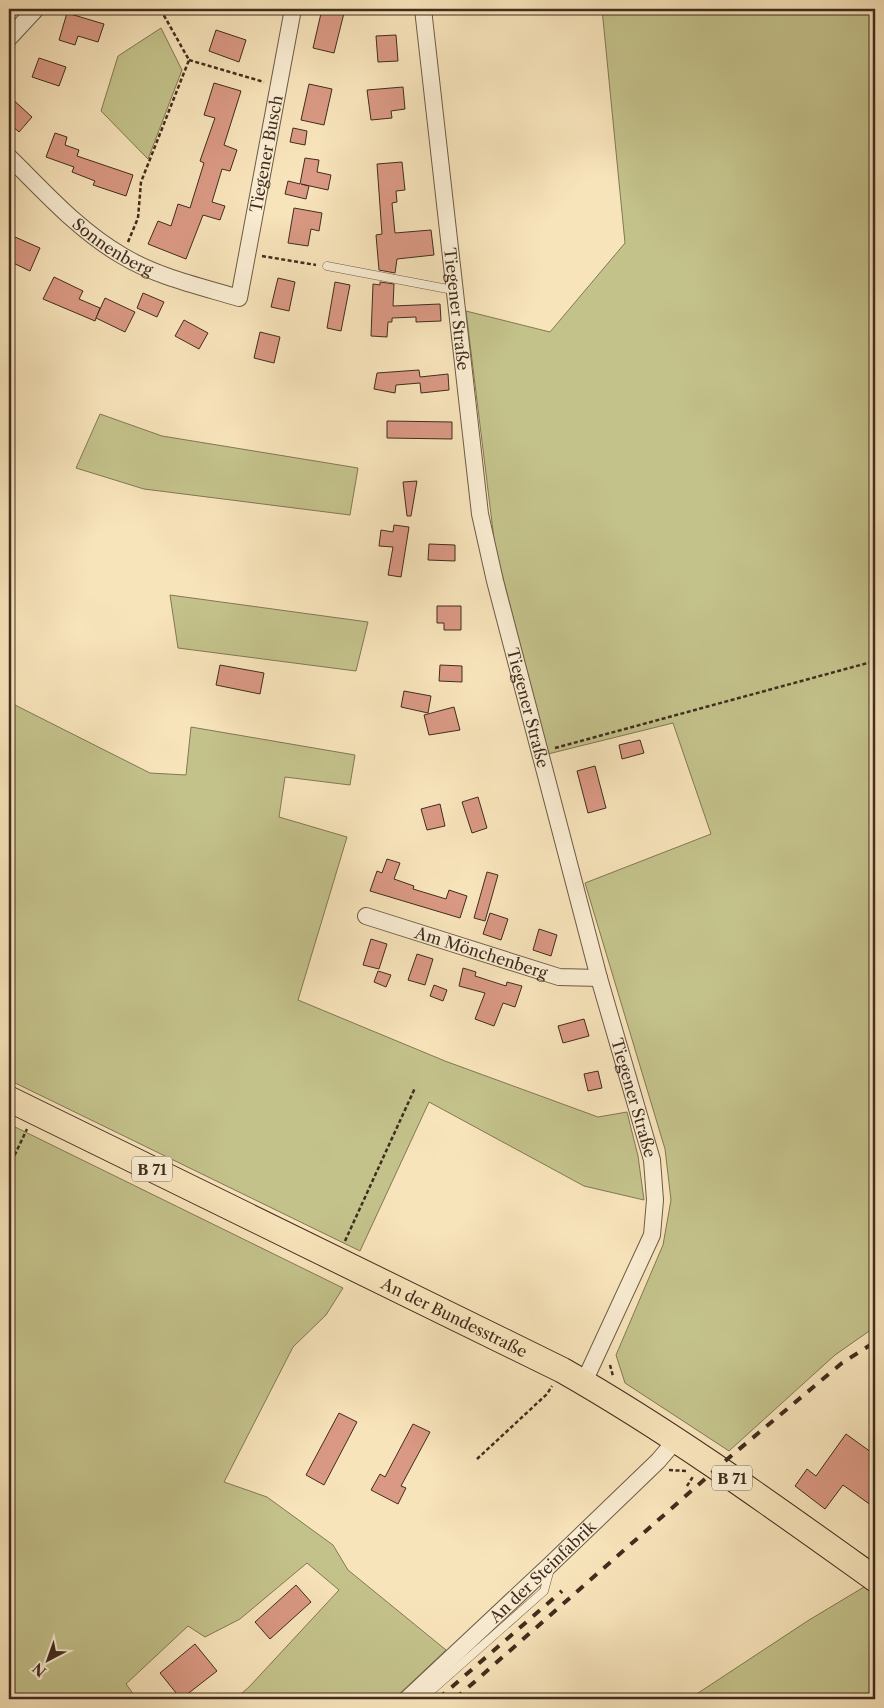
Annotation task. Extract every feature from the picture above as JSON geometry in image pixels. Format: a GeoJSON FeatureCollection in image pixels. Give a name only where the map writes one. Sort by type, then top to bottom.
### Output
{"type":"FeatureCollection","features":[{"type":"Feature","properties":{"kind":"main road","name":"An der Bundesstraße"},"geometry":{"type":"LineString","coordinates":[[9,1099],[337,1258],[584,1382],[676,1440],[875,1579]]}},
{"type":"Feature","properties":{"kind":"street"},"geometry":{"type":"LineString","coordinates":[[9,38],[36,9]]}},
{"type":"Feature","properties":{"kind":"street","name":"Tiegener Busch"},"geometry":{"type":"LineString","coordinates":[[239,298],[249,253],[293,9]]}},
{"type":"Feature","properties":{"kind":"street","name":"Tiegener Straße"},"geometry":{"type":"LineString","coordinates":[[423,9],[453,290],[480,514],[495,582],[599,978],[652,1160],[655,1200],[652,1235],[584,1382]]}},
{"type":"Feature","properties":{"kind":"street","name":"Sonnenberg"},"geometry":{"type":"LineString","coordinates":[[9,157],[85,230],[121,256],[165,276],[239,298]]}},
{"type":"Feature","properties":{"kind":"street","name":"Am Mönchenberg"},"geometry":{"type":"LineString","coordinates":[[366,916],[559,978],[599,978]]}},
{"type":"Feature","properties":{"kind":"street","name":"An der Steinfabrik"},"geometry":{"type":"LineString","coordinates":[[407,1699],[658,1461],[676,1440]]}},
{"type":"Feature","properties":{"kind":"lane"},"geometry":{"type":"LineString","coordinates":[[327,266],[453,290]]}},
{"type":"Feature","properties":{"kind":"lane"},"geometry":{"type":"LineString","coordinates":[[422,1699],[544,1591],[551,1564]]}},
{"type":"Feature","properties":{"kind":"path"},"geometry":{"type":"LineString","coordinates":[[150,9],[162,12],[189,60],[280,86]]}},
{"type":"Feature","properties":{"kind":"path"},"geometry":{"type":"LineString","coordinates":[[121,256],[138,218],[141,182],[189,60]]}},
{"type":"Feature","properties":{"kind":"path"},"geometry":{"type":"LineString","coordinates":[[249,253],[327,266]]}},
{"type":"Feature","properties":{"kind":"path"},"geometry":{"type":"LineString","coordinates":[[539,752],[875,661]]}},
{"type":"Feature","properties":{"kind":"path"},"geometry":{"type":"LineString","coordinates":[[337,1258],[415,1088]]}},
{"type":"Feature","properties":{"kind":"path"},"geometry":{"type":"LineString","coordinates":[[9,1167],[27,1129]]}},
{"type":"Feature","properties":{"kind":"path"},"geometry":{"type":"LineString","coordinates":[[477,1459],[547,1394],[552,1386]]}},
{"type":"Feature","properties":{"kind":"path"},"geometry":{"type":"LineString","coordinates":[[687,1486],[695,1474]]}},
{"type":"Feature","properties":{"kind":"shaded area"},"geometry":{"type":"Polygon","coordinates":[[[602,9],[875,9],[875,1327],[835,1355],[729,1451],[625,1383],[616,1355],[663,1245],[671,1200],[665,1149],[585,883],[711,834],[673,723],[548,754],[495,547],[466,311],[550,332],[625,243],[602,9]]]}},
{"type":"Feature","properties":{"kind":"shaded area"},"geometry":{"type":"Polygon","coordinates":[[[161,28],[182,70],[148,159],[101,111],[118,56],[161,28]]]}},
{"type":"Feature","properties":{"kind":"shaded area"},"geometry":{"type":"Polygon","coordinates":[[[100,414],[162,436],[358,468],[350,515],[144,489],[76,468],[100,414]]]}},
{"type":"Feature","properties":{"kind":"shaded area"},"geometry":{"type":"Polygon","coordinates":[[[170,595],[368,622],[356,671],[178,648],[170,595]]]}},
{"type":"Feature","properties":{"kind":"shaded area"},"geometry":{"type":"Polygon","coordinates":[[[9,702],[150,773],[186,775],[191,727],[355,755],[350,785],[285,777],[279,817],[347,837],[298,1000],[445,1061],[598,1117],[627,1112],[638,1156],[644,1200],[584,1186],[429,1102],[360,1251],[9,1080],[9,702]]]}},
{"type":"Feature","properties":{"kind":"shaded area"},"geometry":{"type":"Polygon","coordinates":[[[9,1124],[343,1288],[326,1315],[293,1347],[224,1482],[267,1497],[333,1545],[348,1570],[446,1650],[394,1699],[235,1699],[249,1687],[339,1590],[307,1563],[240,1619],[205,1637],[188,1626],[126,1684],[137,1699],[9,1699],[9,1124]]]}},
{"type":"Feature","properties":{"kind":"shaded area"},"geometry":{"type":"Polygon","coordinates":[[[864,1587],[875,1595],[875,1699],[689,1699],[809,1620],[864,1587]]]}},
{"type":"Feature","properties":{"kind":"building"},"geometry":{"type":"Polygon","coordinates":[[[322,9],[345,9],[334,53],[313,48],[322,9]]]}},
{"type":"Feature","properties":{"kind":"building"},"geometry":{"type":"Polygon","coordinates":[[[67,13],[104,24],[98,42],[78,36],[75,45],[59,40],[67,13]]]}},
{"type":"Feature","properties":{"kind":"building"},"geometry":{"type":"Polygon","coordinates":[[[216,30],[246,40],[239,62],[209,51],[216,30]]]}},
{"type":"Feature","properties":{"kind":"building"},"geometry":{"type":"Polygon","coordinates":[[[396,35],[398,61],[378,62],[376,36],[396,35]]]}},
{"type":"Feature","properties":{"kind":"building"},"geometry":{"type":"Polygon","coordinates":[[[39,58],[66,67],[59,86],[32,77],[39,58]]]}},
{"type":"Feature","properties":{"kind":"building"},"geometry":{"type":"Polygon","coordinates":[[[214,83],[241,91],[224,145],[237,150],[230,171],[222,169],[212,202],[225,206],[220,220],[203,215],[186,259],[148,244],[158,221],[171,226],[178,204],[190,208],[204,163],[200,161],[215,118],[204,115],[214,83]]]}},
{"type":"Feature","properties":{"kind":"building"},"geometry":{"type":"Polygon","coordinates":[[[309,84],[332,89],[324,125],[301,120],[309,84]]]}},
{"type":"Feature","properties":{"kind":"building"},"geometry":{"type":"Polygon","coordinates":[[[403,87],[405,109],[391,111],[392,118],[371,120],[367,90],[403,87]]]}},
{"type":"Feature","properties":{"kind":"building"},"geometry":{"type":"Polygon","coordinates":[[[9,96],[32,117],[19,132],[9,123],[9,96]]]}},
{"type":"Feature","properties":{"kind":"building"},"geometry":{"type":"Polygon","coordinates":[[[293,128],[307,131],[305,145],[290,142],[293,128]]]}},
{"type":"Feature","properties":{"kind":"building"},"geometry":{"type":"Polygon","coordinates":[[[55,133],[67,137],[65,145],[79,150],[77,156],[133,175],[126,196],[93,185],[95,181],[72,172],[74,167],[46,157],[55,133]]]}},
{"type":"Feature","properties":{"kind":"building"},"geometry":{"type":"Polygon","coordinates":[[[305,158],[319,160],[317,172],[331,175],[328,190],[301,184],[309,186],[306,199],[285,194],[288,181],[300,184],[305,158]]]}},
{"type":"Feature","properties":{"kind":"building"},"geometry":{"type":"Polygon","coordinates":[[[402,162],[405,190],[396,191],[397,202],[392,203],[395,233],[431,230],[434,255],[397,259],[395,273],[379,270],[376,235],[382,234],[377,164],[402,162]]]}},
{"type":"Feature","properties":{"kind":"building"},"geometry":{"type":"Polygon","coordinates":[[[294,208],[322,213],[319,231],[311,229],[308,246],[288,243],[294,208]]]}},
{"type":"Feature","properties":{"kind":"building"},"geometry":{"type":"Polygon","coordinates":[[[15,237],[40,248],[30,271],[9,261],[9,250],[15,237]]]}},
{"type":"Feature","properties":{"kind":"building"},"geometry":{"type":"Polygon","coordinates":[[[54,277],[83,291],[79,299],[100,308],[95,321],[43,299],[54,277]]]}},
{"type":"Feature","properties":{"kind":"building"},"geometry":{"type":"Polygon","coordinates":[[[278,278],[295,282],[289,311],[271,307],[278,278]]]}},
{"type":"Feature","properties":{"kind":"building"},"geometry":{"type":"Polygon","coordinates":[[[335,282],[350,285],[341,331],[327,328],[335,282]]]}},
{"type":"Feature","properties":{"kind":"building"},"geometry":{"type":"Polygon","coordinates":[[[380,282],[394,284],[393,306],[440,304],[441,321],[416,322],[416,317],[392,318],[392,322],[388,322],[387,337],[371,336],[373,284],[380,285],[380,282]]]}},
{"type":"Feature","properties":{"kind":"building"},"geometry":{"type":"Polygon","coordinates":[[[143,293],[164,302],[157,317],[137,308],[143,293]]]}},
{"type":"Feature","properties":{"kind":"building"},"geometry":{"type":"Polygon","coordinates":[[[105,298],[135,312],[125,332],[96,318],[105,298]]]}},
{"type":"Feature","properties":{"kind":"building"},"geometry":{"type":"Polygon","coordinates":[[[184,320],[208,333],[199,349],[175,336],[184,320]]]}},
{"type":"Feature","properties":{"kind":"building"},"geometry":{"type":"Polygon","coordinates":[[[260,332],[280,337],[274,363],[254,358],[260,332]]]}},
{"type":"Feature","properties":{"kind":"building"},"geometry":{"type":"Polygon","coordinates":[[[419,370],[420,377],[448,374],[449,390],[421,393],[420,383],[396,385],[395,393],[374,389],[377,373],[419,370]]]}},
{"type":"Feature","properties":{"kind":"building"},"geometry":{"type":"Polygon","coordinates":[[[387,421],[452,422],[452,439],[387,438],[387,421]]]}},
{"type":"Feature","properties":{"kind":"building"},"geometry":{"type":"Polygon","coordinates":[[[417,481],[411,516],[407,516],[403,482],[417,481]]]}},
{"type":"Feature","properties":{"kind":"building"},"geometry":{"type":"Polygon","coordinates":[[[394,525],[409,527],[401,577],[388,575],[393,547],[379,546],[381,530],[393,532],[394,525]]]}},
{"type":"Feature","properties":{"kind":"building"},"geometry":{"type":"Polygon","coordinates":[[[429,544],[455,545],[455,561],[428,560],[429,544]]]}},
{"type":"Feature","properties":{"kind":"building"},"geometry":{"type":"Polygon","coordinates":[[[437,606],[461,606],[461,630],[444,630],[444,623],[437,623],[437,606]]]}},
{"type":"Feature","properties":{"kind":"building"},"geometry":{"type":"Polygon","coordinates":[[[220,665],[264,673],[260,694],[216,685],[220,665]]]}},
{"type":"Feature","properties":{"kind":"building"},"geometry":{"type":"Polygon","coordinates":[[[440,665],[462,666],[462,682],[439,681],[440,665]]]}},
{"type":"Feature","properties":{"kind":"building"},"geometry":{"type":"Polygon","coordinates":[[[404,691],[431,696],[428,713],[401,707],[404,691]]]}},
{"type":"Feature","properties":{"kind":"building"},"geometry":{"type":"Polygon","coordinates":[[[454,707],[460,730],[429,735],[424,715],[454,707]]]}},
{"type":"Feature","properties":{"kind":"building"},"geometry":{"type":"Polygon","coordinates":[[[640,740],[644,753],[622,759],[619,745],[640,740]]]}},
{"type":"Feature","properties":{"kind":"building"},"geometry":{"type":"Polygon","coordinates":[[[595,766],[606,808],[588,813],[577,771],[595,766]]]}},
{"type":"Feature","properties":{"kind":"building"},"geometry":{"type":"Polygon","coordinates":[[[478,797],[487,828],[472,833],[462,802],[478,797]]]}},
{"type":"Feature","properties":{"kind":"building"},"geometry":{"type":"Polygon","coordinates":[[[440,804],[445,826],[427,830],[421,809],[440,804]]]}},
{"type":"Feature","properties":{"kind":"building"},"geometry":{"type":"Polygon","coordinates":[[[387,859],[400,863],[394,879],[414,886],[413,889],[446,899],[449,890],[467,896],[460,918],[370,891],[377,871],[382,873],[387,859]]]}},
{"type":"Feature","properties":{"kind":"building"},"geometry":{"type":"Polygon","coordinates":[[[487,872],[498,875],[485,921],[474,918],[487,872]]]}},
{"type":"Feature","properties":{"kind":"building"},"geometry":{"type":"Polygon","coordinates":[[[490,913],[508,919],[501,940],[483,934],[490,913]]]}},
{"type":"Feature","properties":{"kind":"building"},"geometry":{"type":"Polygon","coordinates":[[[539,929],[557,935],[551,956],[533,950],[539,929]]]}},
{"type":"Feature","properties":{"kind":"building"},"geometry":{"type":"Polygon","coordinates":[[[371,939],[387,944],[379,969],[363,965],[371,939]]]}},
{"type":"Feature","properties":{"kind":"building"},"geometry":{"type":"Polygon","coordinates":[[[417,954],[433,959],[425,985],[408,980],[417,954]]]}},
{"type":"Feature","properties":{"kind":"building"},"geometry":{"type":"Polygon","coordinates":[[[463,968],[476,972],[475,976],[506,986],[507,982],[522,986],[515,1007],[503,1003],[494,1026],[475,1019],[485,993],[459,986],[463,968]]]}},
{"type":"Feature","properties":{"kind":"building"},"geometry":{"type":"Polygon","coordinates":[[[378,971],[391,975],[386,987],[374,982],[378,971]]]}},
{"type":"Feature","properties":{"kind":"building"},"geometry":{"type":"Polygon","coordinates":[[[434,985],[447,990],[443,1001],[430,996],[434,985]]]}},
{"type":"Feature","properties":{"kind":"building"},"geometry":{"type":"Polygon","coordinates":[[[584,1019],[589,1036],[563,1043],[558,1026],[584,1019]]]}},
{"type":"Feature","properties":{"kind":"building"},"geometry":{"type":"Polygon","coordinates":[[[598,1071],[602,1088],[588,1091],[584,1074],[598,1071]]]}},
{"type":"Feature","properties":{"kind":"building"},"geometry":{"type":"Polygon","coordinates":[[[339,1413],[357,1422],[324,1485],[306,1475],[339,1413]]]}},
{"type":"Feature","properties":{"kind":"building"},"geometry":{"type":"Polygon","coordinates":[[[413,1424],[430,1432],[401,1486],[406,1488],[398,1504],[371,1490],[380,1474],[385,1477],[413,1424]]]}},
{"type":"Feature","properties":{"kind":"building"},"geometry":{"type":"Polygon","coordinates":[[[846,1434],[875,1455],[875,1508],[843,1485],[825,1509],[795,1486],[807,1469],[816,1476],[846,1434]]]}},
{"type":"Feature","properties":{"kind":"building"},"geometry":{"type":"Polygon","coordinates":[[[296,1585],[311,1602],[270,1639],[255,1622],[296,1585]]]}},
{"type":"Feature","properties":{"kind":"building"},"geometry":{"type":"Polygon","coordinates":[[[195,1644],[217,1671],[181,1699],[160,1673],[195,1644]]]}},
{"type":"Feature","properties":{"kind":"railway"},"geometry":{"type":"LineString","coordinates":[[455,1699],[731,1456],[842,1363],[875,1342]]}},
{"type":"Feature","properties":{"kind":"railway"},"geometry":{"type":"LineString","coordinates":[[438,1699],[562,1591]]}}]}
